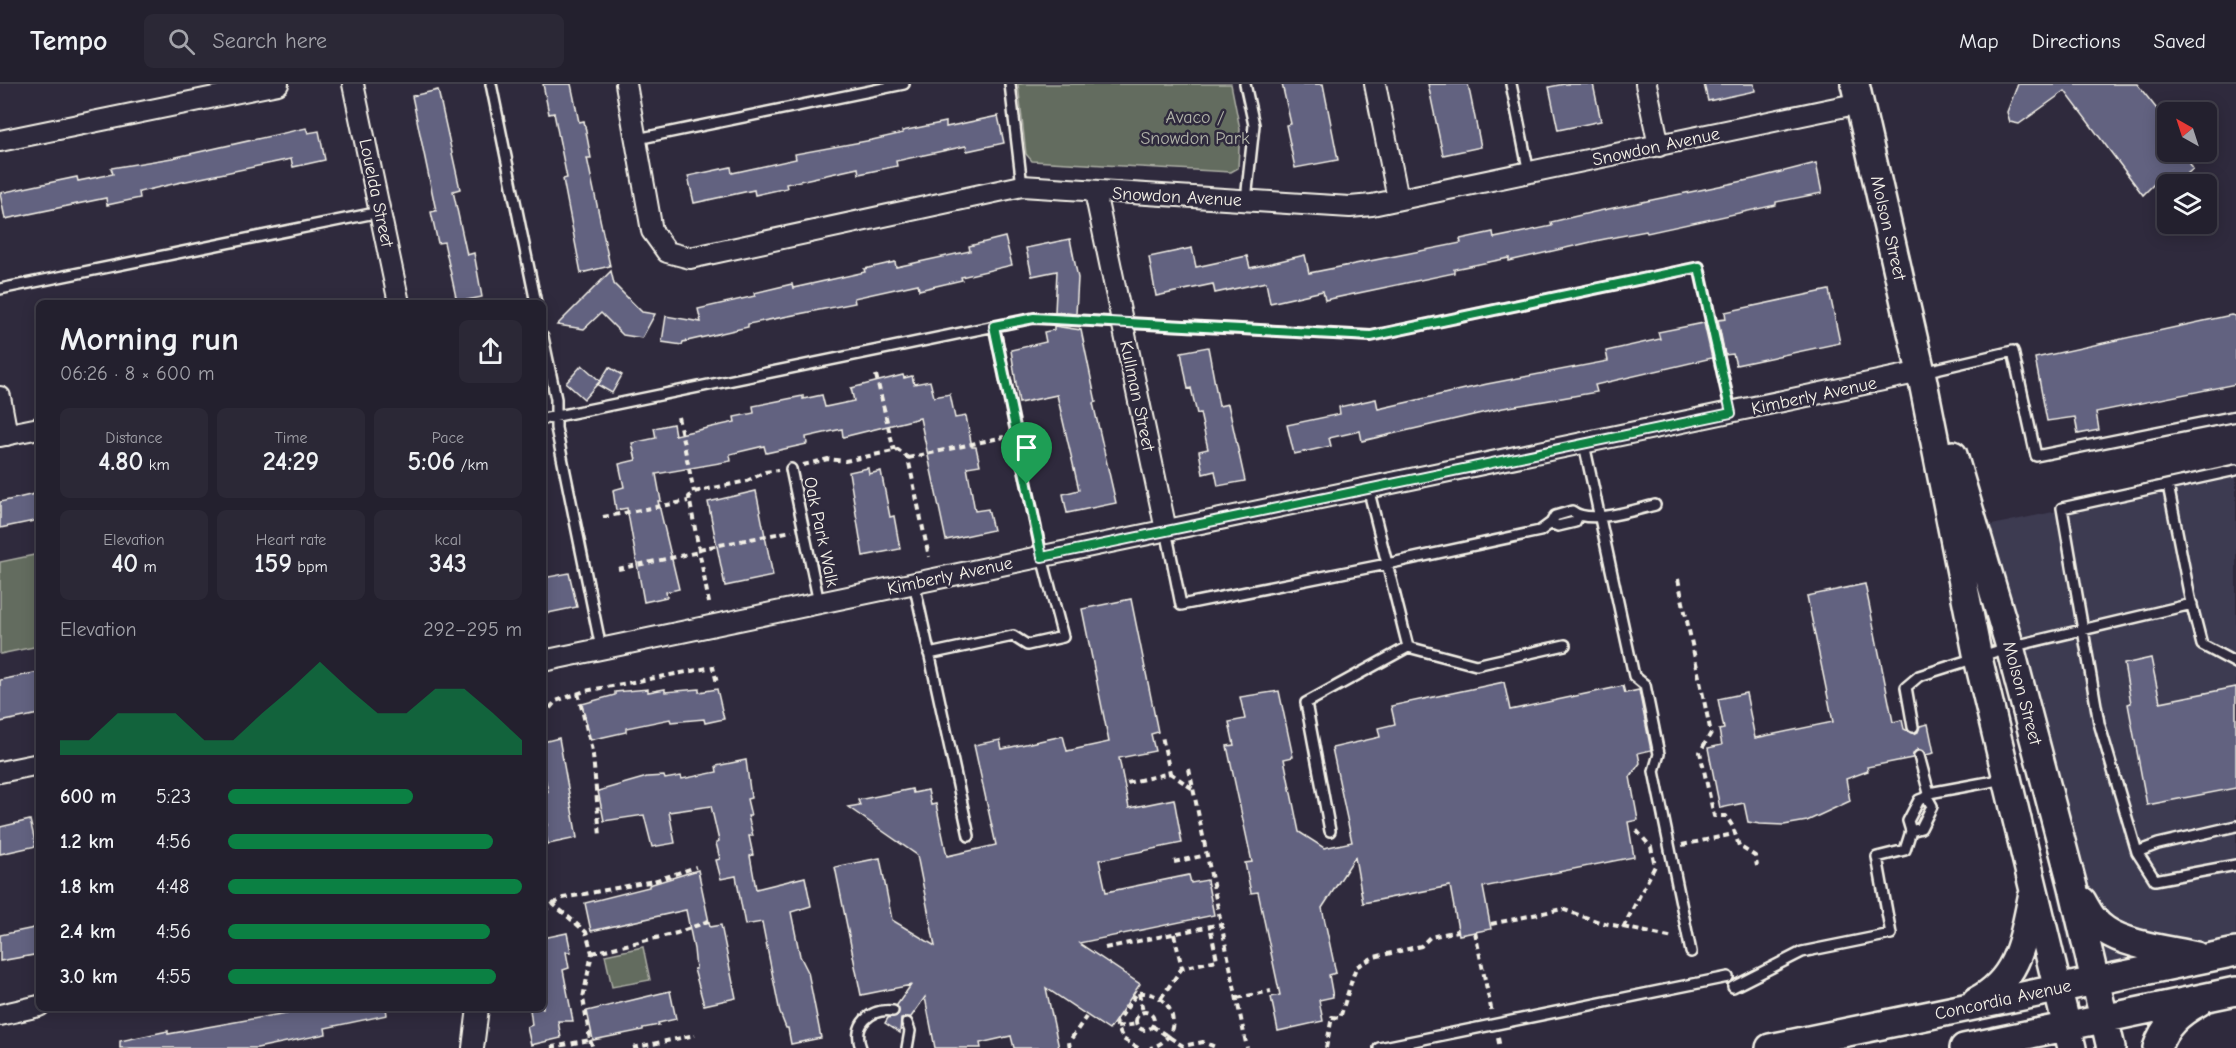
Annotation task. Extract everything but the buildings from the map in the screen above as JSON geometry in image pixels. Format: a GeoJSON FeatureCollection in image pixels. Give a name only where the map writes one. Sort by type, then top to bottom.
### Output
{"type":"FeatureCollection","features":[{"type":"Feature","properties":{"kind":"street"},"geometry":{"type":"LineString","coordinates":[[0,141],[278,84]]}},
{"type":"Feature","properties":{"kind":"street","name":"Louelda Street"},"geometry":{"type":"LineString","coordinates":[[353,84],[398,300]]}},
{"type":"Feature","properties":{"kind":"street","name":"Snowdon Avenue"},"geometry":{"type":"LineString","coordinates":[[626,84],[652,231],[667,252],[690,258],[1022,186],[1350,207],[1659,146],[1857,94]]}},
{"type":"Feature","properties":{"kind":"street"},"geometry":{"type":"LineString","coordinates":[[1375,84],[1398,199]]}},
{"type":"Feature","properties":{"kind":"street"},"geometry":{"type":"LineString","coordinates":[[1646,84],[1659,146]]}},
{"type":"Feature","properties":{"kind":"street","name":"Molson Street"},"geometry":{"type":"LineString","coordinates":[[1857,94],[1921,372],[1978,658],[2033,894],[2070,1037]]}},
{"type":"Feature","properties":{"kind":"street","name":"Kullman Street"},"geometry":{"type":"LineString","coordinates":[[1095,192],[1166,530]]}},
{"type":"Feature","properties":{"kind":"street","name":"Molson Street"},"geometry":{"type":"LineString","coordinates":[[1921,372],[1950,445],[2010,647],[2073,887],[2111,1048]]}},
{"type":"Feature","properties":{"kind":"street","name":"Kimberly Avenue"},"geometry":{"type":"LineString","coordinates":[[546,659],[1921,372]]}},
{"type":"Feature","properties":{"kind":"street"},"geometry":{"type":"LineString","coordinates":[[0,397],[4,435],[36,429]]}},
{"type":"Feature","properties":{"kind":"street"},"geometry":{"type":"LineString","coordinates":[[0,772],[36,765]]}},
{"type":"Feature","properties":{"kind":"street"},"geometry":{"type":"LineString","coordinates":[[2073,887],[2094,920],[2106,931],[2118,937],[2205,958]]}},
{"type":"Feature","properties":{"kind":"street"},"geometry":{"type":"LineString","coordinates":[[1960,1009],[1995,992],[2010,972],[2023,942],[2033,894]]}},
{"type":"Feature","properties":{"kind":"street","name":"Concordia Avenue"},"geometry":{"type":"LineString","coordinates":[[1770,1048],[2236,952]]}},
{"type":"Feature","properties":{"kind":"street"},"geometry":{"type":"LineString","coordinates":[[1964,1048],[2070,1037],[2103,1019],[2236,991]]}},
{"type":"Feature","properties":{"kind":"street"},"geometry":{"type":"LineString","coordinates":[[2157,1048],[2160,1038],[2178,1013],[2209,997]]}},
{"type":"Feature","properties":{"kind":"street"},"geometry":{"type":"LineString","coordinates":[[0,1014],[36,1007]]}},
{"type":"Feature","properties":{"kind":"street"},"geometry":{"type":"LineString","coordinates":[[473,1048],[478,1011]]}},
{"type":"Feature","properties":{"kind":"lane"},"geometry":{"type":"LineString","coordinates":[[491,84],[535,300]]}},
{"type":"Feature","properties":{"kind":"lane"},"geometry":{"type":"LineString","coordinates":[[637,140],[904,84]]}},
{"type":"Feature","properties":{"kind":"lane"},"geometry":{"type":"LineString","coordinates":[[1010,84],[1022,186]]}},
{"type":"Feature","properties":{"kind":"lane"},"geometry":{"type":"LineString","coordinates":[[1245,84],[1254,125],[1246,201]]}},
{"type":"Feature","properties":{"kind":"lane"},"geometry":{"type":"LineString","coordinates":[[1511,84],[1529,173]]}},
{"type":"Feature","properties":{"kind":"lane"},"geometry":{"type":"LineString","coordinates":[[0,289],[380,212]]}},
{"type":"Feature","properties":{"kind":"lane"},"geometry":{"type":"LineString","coordinates":[[546,418],[1034,318],[1371,336],[1699,267],[1731,413]]}},
{"type":"Feature","properties":{"kind":"lane"},"geometry":{"type":"LineString","coordinates":[[929,654],[1013,636],[1027,645],[1063,638],[1042,557],[994,326]]}},
{"type":"Feature","properties":{"kind":"lane"},"geometry":{"type":"LineString","coordinates":[[546,351],[556,399],[555,416],[601,648]]}},
{"type":"Feature","properties":{"kind":"lane"},"geometry":{"type":"LineString","coordinates":[[1921,372],[2013,351],[2036,456],[2236,416]]}},
{"type":"Feature","properties":{"kind":"lane"},"geometry":{"type":"LineString","coordinates":[[1584,444],[1634,676],[1645,685],[1659,754],[1654,771],[1691,952]]}},
{"type":"Feature","properties":{"kind":"lane","name":"Oak Park Walk"},"geometry":{"type":"LineString","coordinates":[[791,468],[819,603]]}},
{"type":"Feature","properties":{"kind":"lane"},"geometry":{"type":"LineString","coordinates":[[2236,470],[2062,508],[2098,723],[2137,852],[2155,880],[2236,865]]}},
{"type":"Feature","properties":{"kind":"lane"},"geometry":{"type":"LineString","coordinates":[[2168,485],[2202,645],[2236,663]]}},
{"type":"Feature","properties":{"kind":"lane"},"geometry":{"type":"LineString","coordinates":[[1368,488],[1408,647]]}},
{"type":"Feature","properties":{"kind":"lane"},"geometry":{"type":"LineString","coordinates":[[1166,530],[1181,605],[1540,531],[1551,523],[1555,516],[1572,511],[1578,516],[1601,517],[1655,505]]}},
{"type":"Feature","properties":{"kind":"lane"},"geometry":{"type":"LineString","coordinates":[[914,583],[969,836]]}},
{"type":"Feature","properties":{"kind":"lane"},"geometry":{"type":"LineString","coordinates":[[1913,727],[1906,687],[1919,676],[2010,647],[2192,604]]}},
{"type":"Feature","properties":{"kind":"lane"},"geometry":{"type":"LineString","coordinates":[[1330,831],[1306,703],[1408,647],[1476,665],[1565,645]]}},
{"type":"Feature","properties":{"kind":"lane"},"geometry":{"type":"LineString","coordinates":[[1911,831],[1921,828],[1931,808],[1919,756]]}},
{"type":"Feature","properties":{"kind":"lane"},"geometry":{"type":"LineString","coordinates":[[1733,987],[1802,952],[1891,933],[1877,857],[1905,850],[1911,831],[1908,821],[1919,800],[1928,795],[2007,778]]}},
{"type":"Feature","properties":{"kind":"lane"},"geometry":{"type":"LineString","coordinates":[[2137,852],[2158,844],[2236,826]]}},
{"type":"Feature","properties":{"kind":"lane"},"geometry":{"type":"LineString","coordinates":[[1379,1048],[1728,977]]}},
{"type":"Feature","properties":{"kind":"lane"},"geometry":{"type":"LineString","coordinates":[[861,1048],[859,1030],[867,1016],[875,1011],[893,1011]]}},
{"type":"Feature","properties":{"kind":"lane"},"geometry":{"type":"LineString","coordinates":[[907,1023],[910,1031],[907,1048]]}},
{"type":"Feature","properties":{"kind":"path"},"geometry":{"type":"LineString","coordinates":[[876,375],[894,451]]}},
{"type":"Feature","properties":{"kind":"path"},"geometry":{"type":"LineString","coordinates":[[678,417],[694,492]]}},
{"type":"Feature","properties":{"kind":"path"},"geometry":{"type":"LineString","coordinates":[[908,458],[1017,434]]}},
{"type":"Feature","properties":{"kind":"path"},"geometry":{"type":"LineString","coordinates":[[603,517],[688,501]]}},
{"type":"Feature","properties":{"kind":"path"},"geometry":{"type":"LineString","coordinates":[[618,569],[803,529]]}},
{"type":"Feature","properties":{"kind":"path"},"geometry":{"type":"LineString","coordinates":[[1678,579],[1711,733],[1700,752],[1714,816],[1726,816],[1743,850],[1755,856],[1757,866]]}},
{"type":"Feature","properties":{"kind":"path"},"geometry":{"type":"LineString","coordinates":[[546,713],[556,702],[578,693],[712,667],[717,683]]}},
{"type":"Feature","properties":{"kind":"path"},"geometry":{"type":"LineString","coordinates":[[578,693],[593,755],[600,836]]}},
{"type":"Feature","properties":{"kind":"path"},"geometry":{"type":"LineString","coordinates":[[1162,736],[1170,773],[1194,789]]}},
{"type":"Feature","properties":{"kind":"path"},"geometry":{"type":"LineString","coordinates":[[1189,769],[1247,1048]]}},
{"type":"Feature","properties":{"kind":"path"},"geometry":{"type":"LineString","coordinates":[[1126,783],[1170,773]]}},
{"type":"Feature","properties":{"kind":"path"},"geometry":{"type":"LineString","coordinates":[[1623,928],[1655,866],[1651,847],[1636,830]]}},
{"type":"Feature","properties":{"kind":"path"},"geometry":{"type":"LineString","coordinates":[[1697,841],[1734,834]]}},
{"type":"Feature","properties":{"kind":"path"},"geometry":{"type":"LineString","coordinates":[[1174,862],[1207,855]]}},
{"type":"Feature","properties":{"kind":"path"},"geometry":{"type":"LineString","coordinates":[[546,909],[564,898],[654,880],[696,867]]}},
{"type":"Feature","properties":{"kind":"path"},"geometry":{"type":"LineString","coordinates":[[554,904],[586,932],[592,953],[583,998],[593,1048]]}},
{"type":"Feature","properties":{"kind":"path"},"geometry":{"type":"LineString","coordinates":[[1491,924],[1562,909],[1623,928],[1689,941]]}},
{"type":"Feature","properties":{"kind":"path"},"geometry":{"type":"LineString","coordinates":[[592,953],[677,933],[711,920]]}},
{"type":"Feature","properties":{"kind":"path"},"geometry":{"type":"LineString","coordinates":[[1105,948],[1221,924]]}},
{"type":"Feature","properties":{"kind":"path"},"geometry":{"type":"LineString","coordinates":[[1161,998],[1182,968],[1217,960],[1210,926]]}},
{"type":"Feature","properties":{"kind":"path"},"geometry":{"type":"LineString","coordinates":[[1326,1048],[1332,1017],[1340,1018],[1356,967],[1374,957],[1421,946],[1430,937],[1458,931]]}},
{"type":"Feature","properties":{"kind":"path"},"geometry":{"type":"LineString","coordinates":[[1475,932],[1500,1048]]}},
{"type":"Feature","properties":{"kind":"path"},"geometry":{"type":"LineString","coordinates":[[1174,934],[1182,968]]}},
{"type":"Feature","properties":{"kind":"path"},"geometry":{"type":"LineString","coordinates":[[1237,998],[1271,991]]}},
{"type":"Feature","properties":{"kind":"path"},"geometry":{"type":"LineString","coordinates":[[1138,1048],[1127,1046],[1116,1024],[1139,993],[1146,992],[1161,998],[1170,1008],[1173,1017],[1168,1036],[1150,1048]]}},
{"type":"Feature","properties":{"kind":"path"},"geometry":{"type":"LineString","coordinates":[[1139,993],[1143,1012]]}},
{"type":"Feature","properties":{"kind":"path"},"geometry":{"type":"LineString","coordinates":[[1136,1024],[1137,1017],[1143,1012]]}},
{"type":"Feature","properties":{"kind":"path"},"geometry":{"type":"LineString","coordinates":[[1143,1012],[1153,1016],[1152,1026]]}},
{"type":"Feature","properties":{"kind":"path"},"geometry":{"type":"LineString","coordinates":[[1070,1048],[1069,1042],[1086,1017]]}},
{"type":"Feature","properties":{"kind":"path"},"geometry":{"type":"LineString","coordinates":[[1118,1027],[1136,1024]]}},
{"type":"Feature","properties":{"kind":"path"},"geometry":{"type":"LineString","coordinates":[[1136,1024],[1143,1030],[1152,1026]]}},
{"type":"Feature","properties":{"kind":"path"},"geometry":{"type":"LineString","coordinates":[[1152,1026],[1183,1046],[1203,1042],[1215,1047]]}},
{"type":"Feature","properties":{"kind":"path"},"geometry":{"type":"LineString","coordinates":[[633,1048],[695,1035]]}},
{"type":"Feature","properties":{"kind":"path"},"geometry":{"type":"LineString","coordinates":[[547,1048],[590,1040]]}},
{"type":"Feature","properties":{"kind":"shaded area"},"geometry":{"type":"Polygon","coordinates":[[[2236,473],[2236,947],[2076,976],[1973,529],[2236,473]]]}},
{"type":"Feature","properties":{"kind":"green space","name":"Avaco / Snowdon Park"},"geometry":{"type":"Polygon","coordinates":[[[1018,84],[1231,84],[1240,129],[1238,168],[1231,172],[1032,161],[1026,154],[1018,84]]]}},
{"type":"Feature","properties":{"kind":"green space"},"geometry":{"type":"Polygon","coordinates":[[[36,555],[36,647],[0,654],[0,562],[36,555]]]}},
{"type":"Feature","properties":{"kind":"green space"},"geometry":{"type":"Polygon","coordinates":[[[643,947],[650,980],[612,987],[605,955],[643,947]]]}},
{"type":"Feature","properties":{"kind":"route"},"geometry":{"type":"LineString","coordinates":[[1699,267],[1731,413],[1042,557],[1027,484],[994,326],[1034,318],[1371,336],[1699,267]]}}]}
